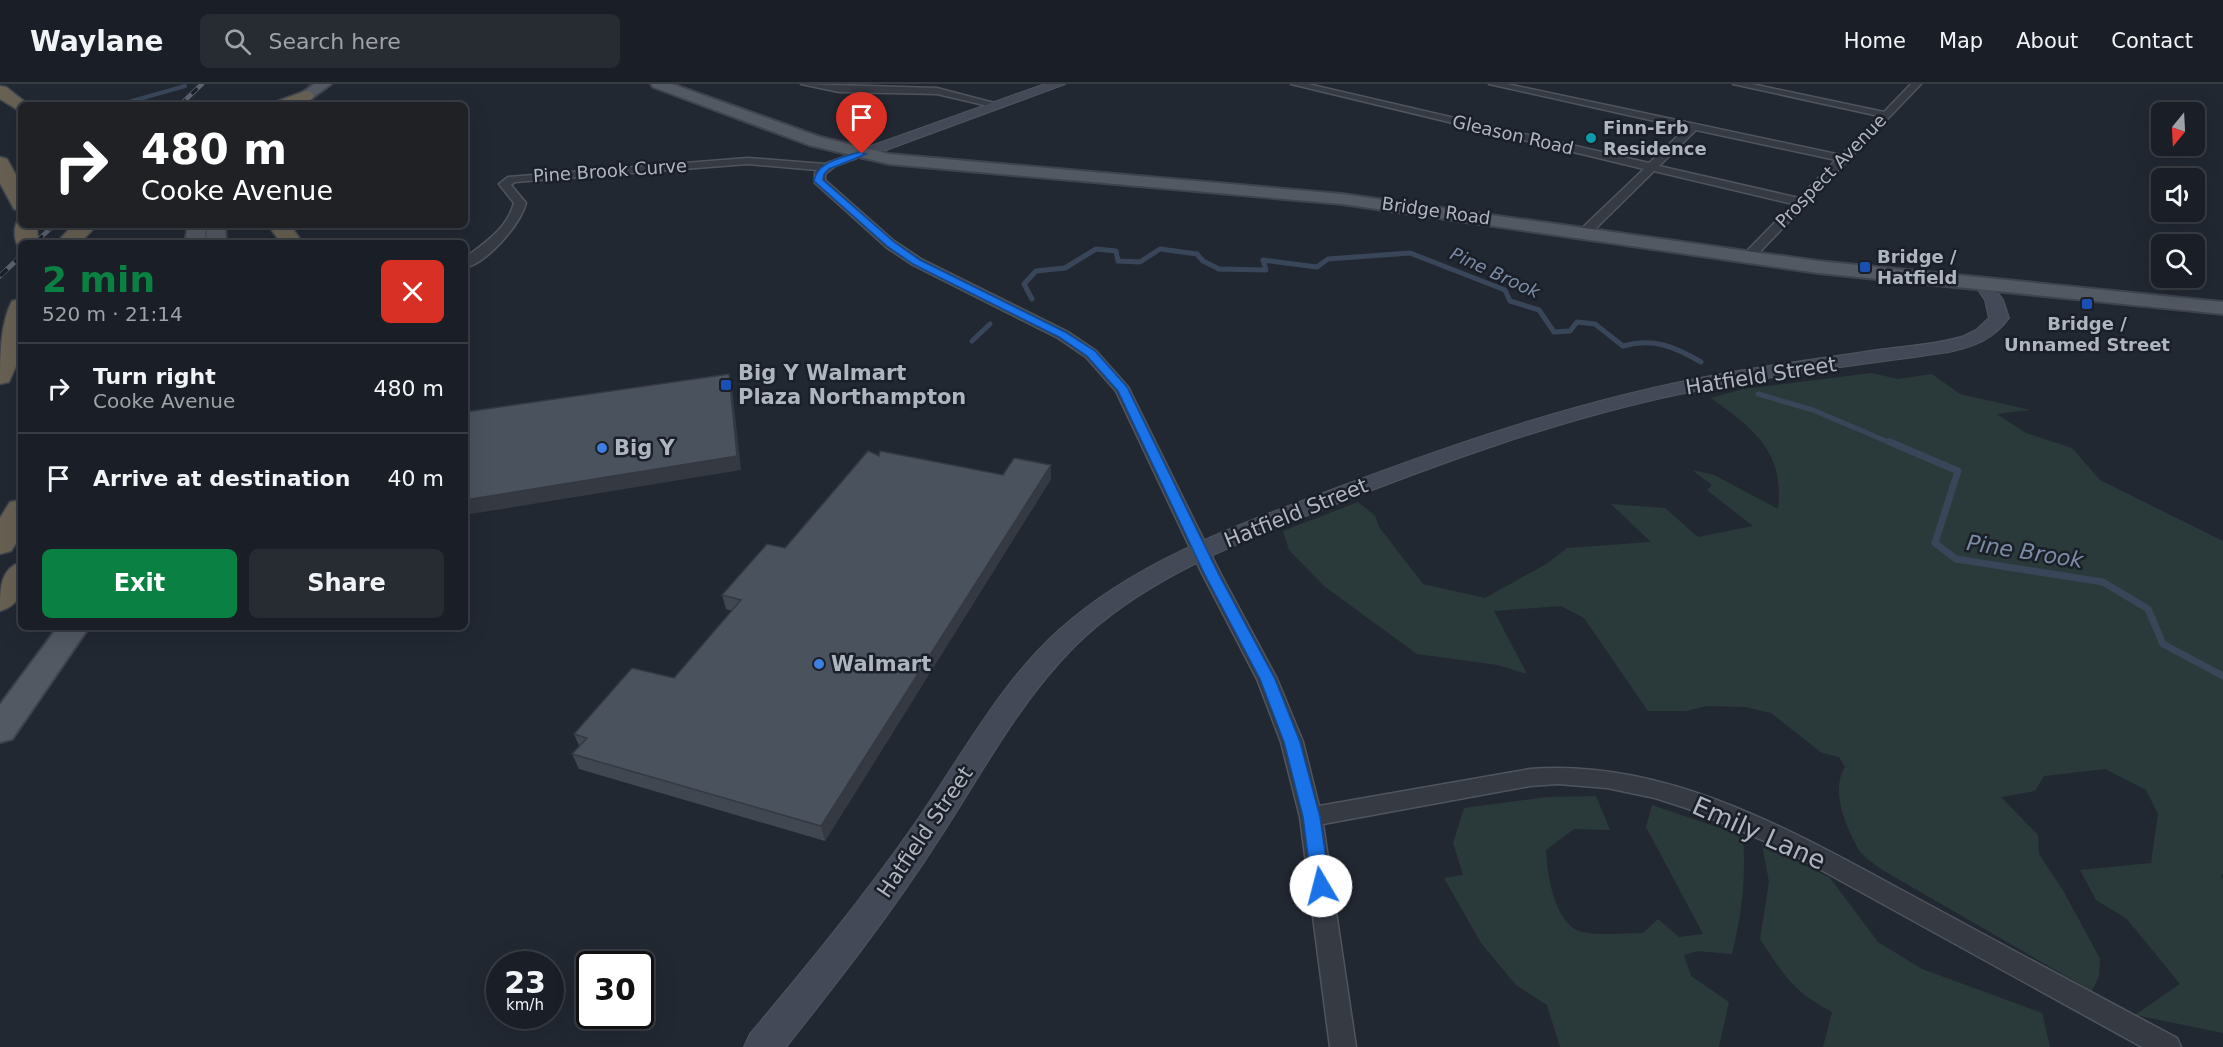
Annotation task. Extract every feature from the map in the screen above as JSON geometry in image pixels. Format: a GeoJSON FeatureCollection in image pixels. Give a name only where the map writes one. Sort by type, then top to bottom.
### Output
{"type":"FeatureCollection","features":[{"type":"Feature","properties":{"kind":"highway"},"geometry":{"type":"LineString","coordinates":[[0,91],[18,105]]}},
{"type":"Feature","properties":{"kind":"highway"},"geometry":{"type":"LineString","coordinates":[[0,163],[18,198]]}},
{"type":"Feature","properties":{"kind":"highway"},"geometry":{"type":"LineString","coordinates":[[70,240],[83,228]]}},
{"type":"Feature","properties":{"kind":"highway"},"geometry":{"type":"LineString","coordinates":[[0,309],[18,291]]}},
{"type":"Feature","properties":{"kind":"highway"},"geometry":{"type":"LineString","coordinates":[[0,376],[18,318]]}},
{"type":"Feature","properties":{"kind":"highway"},"geometry":{"type":"LineString","coordinates":[[0,544],[18,514]]}},
{"type":"Feature","properties":{"kind":"highway"},"geometry":{"type":"LineString","coordinates":[[0,600],[18,577]]}},
{"type":"Feature","properties":{"kind":"main road"},"geometry":{"type":"LineString","coordinates":[[303,102],[324,84]]}},
{"type":"Feature","properties":{"kind":"main road"},"geometry":{"type":"LineString","coordinates":[[303,102],[342,84]]}},
{"type":"Feature","properties":{"kind":"main road","name":"Bridge Road"},"geometry":{"type":"LineString","coordinates":[[658,84],[815,141],[862,154],[951,166],[1342,199],[1584,232],[1747,258],[2223,309]]}},
{"type":"Feature","properties":{"kind":"main road"},"geometry":{"type":"LineString","coordinates":[[0,730],[72,630]]}},
{"type":"Feature","properties":{"kind":"street"},"geometry":{"type":"LineString","coordinates":[[806,84],[833,89],[938,91],[998,105]]}},
{"type":"Feature","properties":{"kind":"street"},"geometry":{"type":"LineString","coordinates":[[1058,84],[826,167],[818,176],[826,190],[890,244],[948,279],[1063,335],[1091,354],[1123,390],[1200,551],[1267,679],[1292,742],[1311,817],[1342,1047]]}},
{"type":"Feature","properties":{"kind":"street","name":"Gleason Road"},"geometry":{"type":"LineString","coordinates":[[1296,84],[1800,202]]}},
{"type":"Feature","properties":{"kind":"street"},"geometry":{"type":"LineString","coordinates":[[1494,84],[1842,158]]}},
{"type":"Feature","properties":{"kind":"street"},"geometry":{"type":"LineString","coordinates":[[1738,84],[1886,115]]}},
{"type":"Feature","properties":{"kind":"street","name":"Prospect Avenue"},"geometry":{"type":"LineString","coordinates":[[1747,258],[1916,84]]}},
{"type":"Feature","properties":{"kind":"street"},"geometry":{"type":"LineString","coordinates":[[1584,232],[1693,127]]}},
{"type":"Feature","properties":{"kind":"street","name":"Pine Brook Curve"},"geometry":{"type":"LineString","coordinates":[[468,262],[513,220],[520,203],[504,184],[512,179],[748,161],[826,167]]}},
{"type":"Feature","properties":{"kind":"street","name":"Hatfield Street"},"geometry":{"type":"LineString","coordinates":[[763,1047],[859,928],[927,832],[1010,705],[1064,640],[1103,606],[1200,551],[1450,454],[1642,396],[1735,379],[1949,346],[1979,338],[1992,330],[1999,318],[1994,300],[1983,284]]}},
{"type":"Feature","properties":{"kind":"street","name":"Emily Lane"},"geometry":{"type":"LineString","coordinates":[[1311,817],[1517,778],[1558,776],[1594,779],[1631,784],[1665,793],[1724,813],[1818,858],[2168,1047]]}},
{"type":"Feature","properties":{"kind":"shaded area"},"geometry":{"type":"Polygon","coordinates":[[[1871,373],[1898,379],[1932,374],[1960,394],[2030,410],[1997,414],[2026,433],[2072,448],[2100,480],[2223,541],[2223,873],[2221,876],[2223,880],[2223,1033],[2135,1015],[2180,984],[2127,919],[2096,900],[2080,870],[2151,863],[2158,814],[2146,790],[2105,769],[2044,776],[2035,791],[2001,797],[2038,835],[2039,854],[2064,892],[2100,959],[2099,976],[2092,991],[1867,859],[1854,841],[1841,809],[1839,787],[1845,767],[1839,757],[1822,753],[1771,713],[1745,707],[1707,706],[1686,711],[1648,711],[1584,618],[1561,606],[1494,611],[1527,674],[1498,665],[1417,654],[1324,586],[1289,550],[1283,531],[1358,502],[1375,516],[1379,527],[1423,584],[1485,598],[1548,563],[1567,548],[1651,542],[1611,504],[1665,508],[1698,537],[1753,526],[1707,490],[1712,485],[1692,470],[1714,475],[1778,509],[1777,472],[1771,457],[1763,444],[1741,420],[1711,398],[1743,389],[1871,373]]]}},
{"type":"Feature","properties":{"kind":"shaded area"},"geometry":{"type":"Polygon","coordinates":[[[1596,796],[1610,830],[1574,829],[1546,850],[1550,884],[1559,909],[1572,927],[1582,932],[1643,933],[1658,919],[1679,937],[1703,934],[1646,827],[1652,805],[1743,836],[1742,895],[1732,954],[1697,951],[1684,955],[1691,976],[1729,1002],[1719,1047],[1560,1047],[1547,1005],[1516,985],[1481,943],[1444,878],[1463,875],[1453,843],[1464,808],[1547,797],[1596,796]]]}},
{"type":"Feature","properties":{"kind":"shaded area"},"geometry":{"type":"Polygon","coordinates":[[[1762,844],[1830,878],[1878,942],[1922,969],[2042,1013],[2050,1047],[1823,1047],[1832,1012],[1807,997],[1790,981],[1760,939],[1769,882],[1762,844]]]}},
{"type":"Feature","properties":{"kind":"building","name":"Big Y"},"geometry":{"type":"Polygon","coordinates":[[[729,374],[737,456],[468,500],[468,412],[729,374]]]}},
{"type":"Feature","properties":{"kind":"building","name":"Walmart"},"geometry":{"type":"Polygon","coordinates":[[[868,451],[879,456],[880,451],[1003,475],[1014,458],[1051,465],[821,826],[572,754],[587,738],[574,734],[632,668],[674,678],[741,600],[722,595],[767,544],[785,548],[868,451]]]}},
{"type":"Feature","properties":{"kind":"waterway"},"geometry":{"type":"LineString","coordinates":[[129,102],[185,86]]}},
{"type":"Feature","properties":{"kind":"waterway","name":"Pine Brook"},"geometry":{"type":"LineString","coordinates":[[1032,299],[1024,284],[1036,271],[1065,268],[1096,249],[1116,251],[1118,261],[1140,262],[1160,249],[1197,254],[1203,261],[1219,269],[1266,270],[1263,260],[1317,267],[1328,259],[1410,253],[1505,290],[1510,301],[1539,310],[1554,332],[1570,331],[1577,322],[1595,324],[1623,346],[1634,343],[1664,345],[1701,362]]}},
{"type":"Feature","properties":{"kind":"waterway","name":"Pine Brook"},"geometry":{"type":"LineString","coordinates":[[972,341],[990,324]]}},
{"type":"Feature","properties":{"kind":"waterway","name":"Pine Brook"},"geometry":{"type":"LineString","coordinates":[[1758,394],[1813,410],[1893,444]]}},
{"type":"Feature","properties":{"kind":"waterway","name":"Pine Brook"},"geometry":{"type":"LineString","coordinates":[[1890,442],[1958,471],[1935,543],[1956,559],[2103,582],[2148,609],[2163,644],[2223,676]]}},
{"type":"Feature","properties":{"kind":"railway"},"geometry":{"type":"LineString","coordinates":[[183,102],[202,84]]}},
{"type":"Feature","properties":{"kind":"railway"},"geometry":{"type":"LineString","coordinates":[[38,240],[51,228]]}},
{"type":"Feature","properties":{"kind":"railway"},"geometry":{"type":"LineString","coordinates":[[0,276],[18,259]]}},
{"type":"Feature","properties":{"kind":"place","name":"Finn-Erb Residence"},"geometry":{"type":"Point","coordinates":[1591,138]}},
{"type":"Feature","properties":{"kind":"place","name":"Bridge / Hatfield"},"geometry":{"type":"Point","coordinates":[1865,267]}},
{"type":"Feature","properties":{"kind":"place","name":"Bridge / Unnamed Street"},"geometry":{"type":"Point","coordinates":[2087,304]}},
{"type":"Feature","properties":{"kind":"place","name":"Big Y Walmart Plaza Northampton"},"geometry":{"type":"Point","coordinates":[726,385]}},
{"type":"Feature","properties":{"kind":"place","name":"Big Y"},"geometry":{"type":"Point","coordinates":[602,448]}},
{"type":"Feature","properties":{"kind":"place","name":"Walmart"},"geometry":{"type":"Point","coordinates":[819,664]}},
{"type":"Feature","properties":{"kind":"route"},"geometry":{"type":"LineString","coordinates":[[862,154],[826,167],[820,173],[819,181],[826,190],[890,244],[917,262],[1063,335],[1091,354],[1123,390],[1211,573],[1267,679],[1292,742],[1311,817],[1321,886]]}}]}
